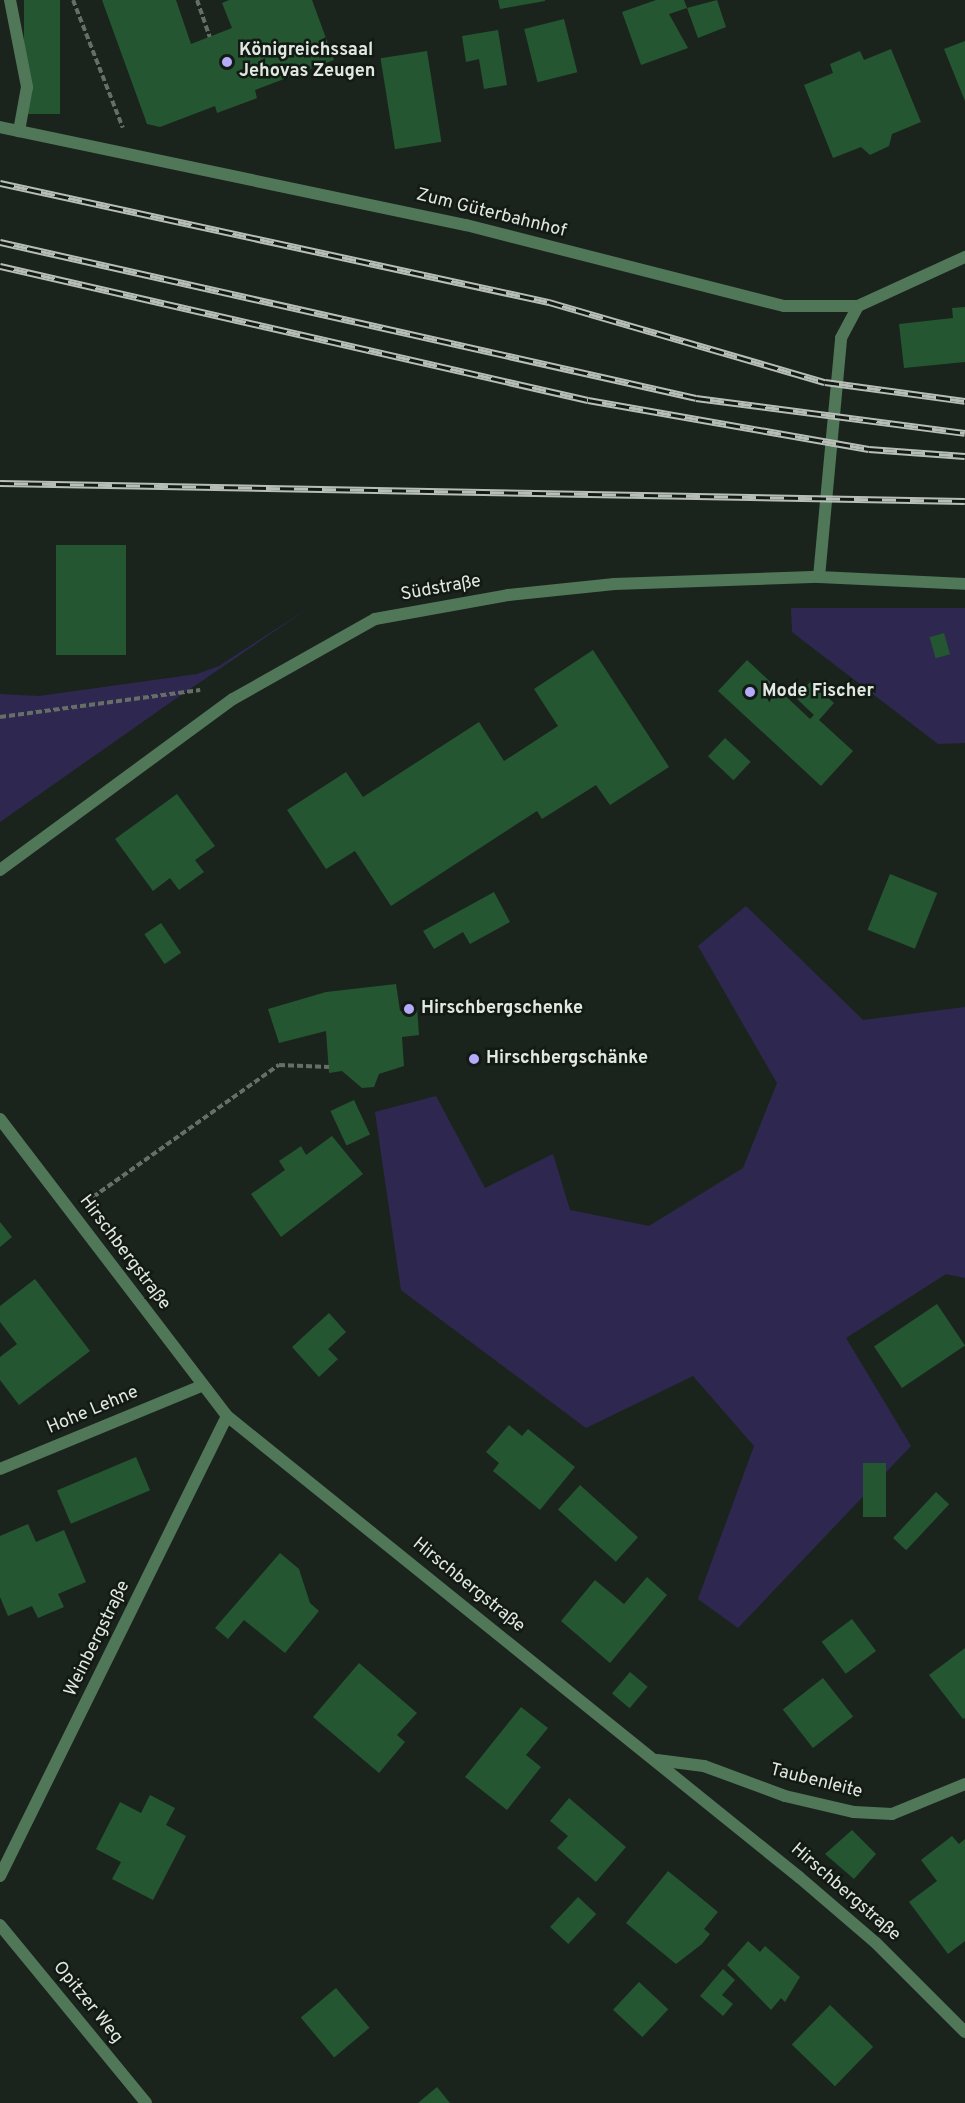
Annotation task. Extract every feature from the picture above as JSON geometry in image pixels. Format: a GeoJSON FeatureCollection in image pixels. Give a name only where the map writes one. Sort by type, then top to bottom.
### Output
{"type":"FeatureCollection","features":[{"type":"Feature","properties":{"kind":"street"},"geometry":{"type":"LineString","coordinates":[[10,0],[27,87],[19,131]]}},
{"type":"Feature","properties":{"kind":"street","name":"Zum Güterbahnhof"},"geometry":{"type":"LineString","coordinates":[[0,128],[466,225],[784,306],[858,306],[965,256]]}},
{"type":"Feature","properties":{"kind":"street"},"geometry":{"type":"LineString","coordinates":[[819,578],[841,338],[858,306]]}},
{"type":"Feature","properties":{"kind":"street","name":"Südstraße"},"geometry":{"type":"LineString","coordinates":[[0,870],[233,699],[375,619],[508,595],[614,584],[819,578],[965,584]]}},
{"type":"Feature","properties":{"kind":"street","name":"Hirschbergstraße"},"geometry":{"type":"LineString","coordinates":[[0,1119],[201,1386],[227,1416],[657,1760],[876,1943],[965,2032]]}},
{"type":"Feature","properties":{"kind":"street","name":"Hohe Lehne"},"geometry":{"type":"LineString","coordinates":[[0,1469],[201,1386]]}},
{"type":"Feature","properties":{"kind":"street","name":"Weinbergstraße"},"geometry":{"type":"LineString","coordinates":[[0,1876],[227,1416]]}},
{"type":"Feature","properties":{"kind":"street","name":"Taubenleite"},"geometry":{"type":"LineString","coordinates":[[657,1760],[704,1766],[785,1796],[854,1812],[892,1814],[965,1784]]}},
{"type":"Feature","properties":{"kind":"street","name":"Opitzer Weg"},"geometry":{"type":"LineString","coordinates":[[0,1925],[146,2103]]}},
{"type":"Feature","properties":{"kind":"path"},"geometry":{"type":"LineString","coordinates":[[73,0],[135,156]]}},
{"type":"Feature","properties":{"kind":"path"},"geometry":{"type":"LineString","coordinates":[[197,0],[210,36]]}},
{"type":"Feature","properties":{"kind":"path"},"geometry":{"type":"LineString","coordinates":[[0,717],[206,689]]}},
{"type":"Feature","properties":{"kind":"path"},"geometry":{"type":"LineString","coordinates":[[93,1197],[279,1065],[329,1067]]}},
{"type":"Feature","properties":{"kind":"shaded area"},"geometry":{"type":"Polygon","coordinates":[[[310,607],[0,822],[0,694],[39,696],[197,674],[219,666],[310,607]]]}},
{"type":"Feature","properties":{"kind":"shaded area"},"geometry":{"type":"Polygon","coordinates":[[[791,608],[965,608],[965,743],[938,744],[792,632],[791,608]]]}},
{"type":"Feature","properties":{"kind":"shaded area"},"geometry":{"type":"Polygon","coordinates":[[[746,906],[863,1020],[965,1007],[965,1278],[946,1274],[846,1338],[911,1446],[738,1628],[698,1599],[754,1446],[693,1376],[586,1428],[401,1290],[375,1112],[436,1096],[485,1188],[553,1154],[570,1210],[649,1226],[743,1168],[777,1083],[698,946],[746,906]]]}},
{"type":"Feature","properties":{"kind":"building"},"geometry":{"type":"Polygon","coordinates":[[[24,0],[60,0],[60,114],[24,114],[24,0]]]}},
{"type":"Feature","properties":{"kind":"building","name":"Königreichssaal Jehovas Zeugen"},"geometry":{"type":"Polygon","coordinates":[[[102,0],[176,0],[191,44],[232,28],[222,3],[229,0],[312,0],[334,60],[255,90],[257,98],[217,113],[215,106],[160,127],[147,124],[102,0]]]}},
{"type":"Feature","properties":{"kind":"building"},"geometry":{"type":"Polygon","coordinates":[[[498,0],[545,0],[545,1],[500,9],[498,0]]]}},
{"type":"Feature","properties":{"kind":"building"},"geometry":{"type":"Polygon","coordinates":[[[656,0],[684,0],[687,8],[669,14],[688,48],[641,65],[622,12],[656,0]]]}},
{"type":"Feature","properties":{"kind":"building"},"geometry":{"type":"Polygon","coordinates":[[[717,0],[726,27],[698,38],[687,8],[717,0]]]}},
{"type":"Feature","properties":{"kind":"building"},"geometry":{"type":"Polygon","coordinates":[[[564,19],[577,72],[538,82],[524,29],[564,19]]]}},
{"type":"Feature","properties":{"kind":"building"},"geometry":{"type":"Polygon","coordinates":[[[498,30],[507,85],[484,89],[479,59],[466,62],[462,36],[498,30]]]}},
{"type":"Feature","properties":{"kind":"building"},"geometry":{"type":"Polygon","coordinates":[[[965,41],[965,101],[944,49],[965,41]]]}},
{"type":"Feature","properties":{"kind":"building"},"geometry":{"type":"Polygon","coordinates":[[[891,49],[921,122],[892,134],[889,146],[870,155],[861,147],[833,158],[804,85],[833,73],[830,64],[860,51],[864,60],[891,49]]]}},
{"type":"Feature","properties":{"kind":"building"},"geometry":{"type":"Polygon","coordinates":[[[427,51],[441,142],[395,149],[381,58],[427,51]]]}},
{"type":"Feature","properties":{"kind":"building"},"geometry":{"type":"Polygon","coordinates":[[[965,307],[965,362],[904,368],[899,324],[953,318],[952,308],[965,307]]]}},
{"type":"Feature","properties":{"kind":"building"},"geometry":{"type":"Polygon","coordinates":[[[56,545],[126,545],[126,655],[56,655],[56,545]]]}},
{"type":"Feature","properties":{"kind":"building"},"geometry":{"type":"Polygon","coordinates":[[[944,633],[950,654],[936,658],[930,637],[944,633]]]}},
{"type":"Feature","properties":{"kind":"building"},"geometry":{"type":"Polygon","coordinates":[[[593,650],[669,767],[610,805],[596,785],[542,819],[537,811],[391,906],[355,851],[326,869],[287,810],[346,772],[363,797],[479,722],[504,761],[558,726],[534,689],[593,650]]]}},
{"type":"Feature","properties":{"kind":"building"},"geometry":{"type":"Polygon","coordinates":[[[747,660],[810,719],[814,715],[796,698],[810,682],[834,703],[819,720],[853,751],[821,786],[718,691],[747,660]]]}},
{"type":"Feature","properties":{"kind":"building"},"geometry":{"type":"Polygon","coordinates":[[[725,738],[751,762],[734,780],[708,756],[725,738]]]}},
{"type":"Feature","properties":{"kind":"building"},"geometry":{"type":"Polygon","coordinates":[[[177,794],[215,846],[195,860],[204,872],[179,890],[170,878],[153,891],[115,839],[177,794]]]}},
{"type":"Feature","properties":{"kind":"building"},"geometry":{"type":"Polygon","coordinates":[[[890,874],[937,893],[915,949],[868,930],[890,874]]]}},
{"type":"Feature","properties":{"kind":"building"},"geometry":{"type":"Polygon","coordinates":[[[494,892],[510,922],[470,944],[463,932],[434,949],[423,931],[494,892]]]}},
{"type":"Feature","properties":{"kind":"building"},"geometry":{"type":"Polygon","coordinates":[[[161,923],[181,953],[165,964],[144,934],[161,923]]]}},
{"type":"Feature","properties":{"kind":"building"},"geometry":{"type":"Polygon","coordinates":[[[396,984],[400,1011],[417,1007],[419,1035],[402,1037],[404,1066],[379,1074],[374,1087],[362,1088],[342,1071],[329,1073],[326,1031],[279,1043],[268,1009],[326,992],[396,984]]]}},
{"type":"Feature","properties":{"kind":"building"},"geometry":{"type":"Polygon","coordinates":[[[354,1100],[370,1134],[346,1145],[330,1111],[354,1100]]]}},
{"type":"Feature","properties":{"kind":"building"},"geometry":{"type":"Polygon","coordinates":[[[332,1136],[363,1174],[281,1237],[251,1194],[285,1170],[279,1161],[301,1146],[306,1155],[332,1136]]]}},
{"type":"Feature","properties":{"kind":"building"},"geometry":{"type":"Polygon","coordinates":[[[0,1222],[12,1237],[0,1247],[0,1222]]]}},
{"type":"Feature","properties":{"kind":"building"},"geometry":{"type":"Polygon","coordinates":[[[35,1279],[90,1351],[19,1405],[0,1380],[0,1357],[17,1344],[0,1322],[0,1306],[35,1279]]]}},
{"type":"Feature","properties":{"kind":"building"},"geometry":{"type":"Polygon","coordinates":[[[937,1304],[965,1345],[902,1388],[874,1346],[937,1304]]]}},
{"type":"Feature","properties":{"kind":"building"},"geometry":{"type":"Polygon","coordinates":[[[329,1313],[346,1332],[328,1349],[338,1359],[319,1377],[292,1347],[329,1313]]]}},
{"type":"Feature","properties":{"kind":"building"},"geometry":{"type":"Polygon","coordinates":[[[509,1425],[522,1436],[528,1429],[575,1467],[540,1510],[493,1471],[499,1463],[486,1452],[509,1425]]]}},
{"type":"Feature","properties":{"kind":"building"},"geometry":{"type":"Polygon","coordinates":[[[136,1457],[150,1490],[71,1524],[57,1491],[136,1457]]]}},
{"type":"Feature","properties":{"kind":"building"},"geometry":{"type":"Polygon","coordinates":[[[863,1463],[886,1463],[886,1517],[863,1517],[863,1463]]]}},
{"type":"Feature","properties":{"kind":"building"},"geometry":{"type":"Polygon","coordinates":[[[580,1485],[638,1537],[616,1562],[558,1510],[580,1485]]]}},
{"type":"Feature","properties":{"kind":"building"},"geometry":{"type":"Polygon","coordinates":[[[936,1492],[949,1504],[906,1550],[893,1538],[936,1492]]]}},
{"type":"Feature","properties":{"kind":"building"},"geometry":{"type":"Polygon","coordinates":[[[28,1524],[36,1542],[64,1530],[86,1582],[58,1594],[64,1607],[38,1618],[32,1606],[8,1616],[0,1597],[0,1536],[28,1524]]]}},
{"type":"Feature","properties":{"kind":"building"},"geometry":{"type":"Polygon","coordinates":[[[280,1553],[299,1569],[310,1603],[319,1611],[285,1653],[244,1620],[228,1639],[215,1628],[280,1553]]]}},
{"type":"Feature","properties":{"kind":"building"},"geometry":{"type":"Polygon","coordinates":[[[647,1577],[667,1595],[610,1663],[561,1621],[595,1580],[624,1604],[647,1577]]]}},
{"type":"Feature","properties":{"kind":"building"},"geometry":{"type":"Polygon","coordinates":[[[852,1619],[876,1651],[846,1674],[822,1642],[852,1619]]]}},
{"type":"Feature","properties":{"kind":"building"},"geometry":{"type":"Polygon","coordinates":[[[965,1648],[965,1718],[963,1719],[929,1675],[965,1648]]]}},
{"type":"Feature","properties":{"kind":"building"},"geometry":{"type":"Polygon","coordinates":[[[359,1663],[417,1713],[397,1735],[405,1742],[379,1773],[313,1717],[359,1663]]]}},
{"type":"Feature","properties":{"kind":"building"},"geometry":{"type":"Polygon","coordinates":[[[630,1672],[648,1687],[630,1708],[612,1693],[630,1672]]]}},
{"type":"Feature","properties":{"kind":"building"},"geometry":{"type":"Polygon","coordinates":[[[823,1678],[853,1717],[813,1748],[783,1709],[823,1678]]]}},
{"type":"Feature","properties":{"kind":"building"},"geometry":{"type":"Polygon","coordinates":[[[521,1707],[548,1728],[526,1755],[541,1767],[507,1810],[465,1777],[521,1707]]]}},
{"type":"Feature","properties":{"kind":"building"},"geometry":{"type":"Polygon","coordinates":[[[150,1795],[175,1808],[166,1825],[186,1836],[153,1900],[112,1879],[121,1862],[96,1849],[120,1802],[141,1813],[150,1795]]]}},
{"type":"Feature","properties":{"kind":"building"},"geometry":{"type":"Polygon","coordinates":[[[569,1798],[626,1847],[596,1882],[557,1848],[568,1836],[550,1821],[569,1798]]]}},
{"type":"Feature","properties":{"kind":"building"},"geometry":{"type":"Polygon","coordinates":[[[852,1830],[876,1854],[854,1879],[825,1854],[852,1830]]]}},
{"type":"Feature","properties":{"kind":"building"},"geometry":{"type":"Polygon","coordinates":[[[952,1836],[959,1844],[965,1839],[965,1941],[948,1954],[909,1902],[937,1881],[921,1860],[952,1836]]]}},
{"type":"Feature","properties":{"kind":"building"},"geometry":{"type":"Polygon","coordinates":[[[668,1871],[718,1912],[704,1929],[710,1934],[702,1944],[676,1964],[626,1923],[668,1871]]]}},
{"type":"Feature","properties":{"kind":"building"},"geometry":{"type":"Polygon","coordinates":[[[578,1897],[596,1914],[568,1944],[550,1927],[578,1897]]]}},
{"type":"Feature","properties":{"kind":"building"},"geometry":{"type":"Polygon","coordinates":[[[748,1941],[760,1952],[765,1946],[800,1977],[785,2002],[781,1998],[771,2010],[727,1965],[748,1941]]]}},
{"type":"Feature","properties":{"kind":"building"},"geometry":{"type":"Polygon","coordinates":[[[723,1969],[735,1980],[722,1995],[733,2004],[723,2016],[700,1996],[723,1969]]]}},
{"type":"Feature","properties":{"kind":"building"},"geometry":{"type":"Polygon","coordinates":[[[639,1982],[668,2009],[642,2037],[613,2010],[639,1982]]]}},
{"type":"Feature","properties":{"kind":"building"},"geometry":{"type":"Polygon","coordinates":[[[336,1988],[369,2028],[334,2057],[301,2018],[336,1988]]]}},
{"type":"Feature","properties":{"kind":"building"},"geometry":{"type":"Polygon","coordinates":[[[830,2005],[873,2047],[835,2086],[792,2045],[830,2005]]]}},
{"type":"Feature","properties":{"kind":"building"},"geometry":{"type":"Polygon","coordinates":[[[437,2087],[450,2103],[418,2103],[437,2087]]]}},
{"type":"Feature","properties":{"kind":"railway"},"geometry":{"type":"LineString","coordinates":[[0,183],[549,302],[825,382],[965,401]]}},
{"type":"Feature","properties":{"kind":"railway"},"geometry":{"type":"LineString","coordinates":[[0,242],[696,398],[965,433]]}},
{"type":"Feature","properties":{"kind":"railway"},"geometry":{"type":"LineString","coordinates":[[0,266],[588,400],[869,449],[965,456]]}},
{"type":"Feature","properties":{"kind":"railway"},"geometry":{"type":"LineString","coordinates":[[0,483],[965,501]]}},
{"type":"Feature","properties":{"kind":"place","name":"Königreichssaal Jehovas Zeugen"},"geometry":{"type":"Point","coordinates":[227,62]}},
{"type":"Feature","properties":{"kind":"place","name":"Mode Fischer"},"geometry":{"type":"Point","coordinates":[750,692]}},
{"type":"Feature","properties":{"kind":"place","name":"Hirschbergschenke"},"geometry":{"type":"Point","coordinates":[409,1009]}},
{"type":"Feature","properties":{"kind":"place","name":"Hirschbergschänke"},"geometry":{"type":"Point","coordinates":[474,1059]}}]}
